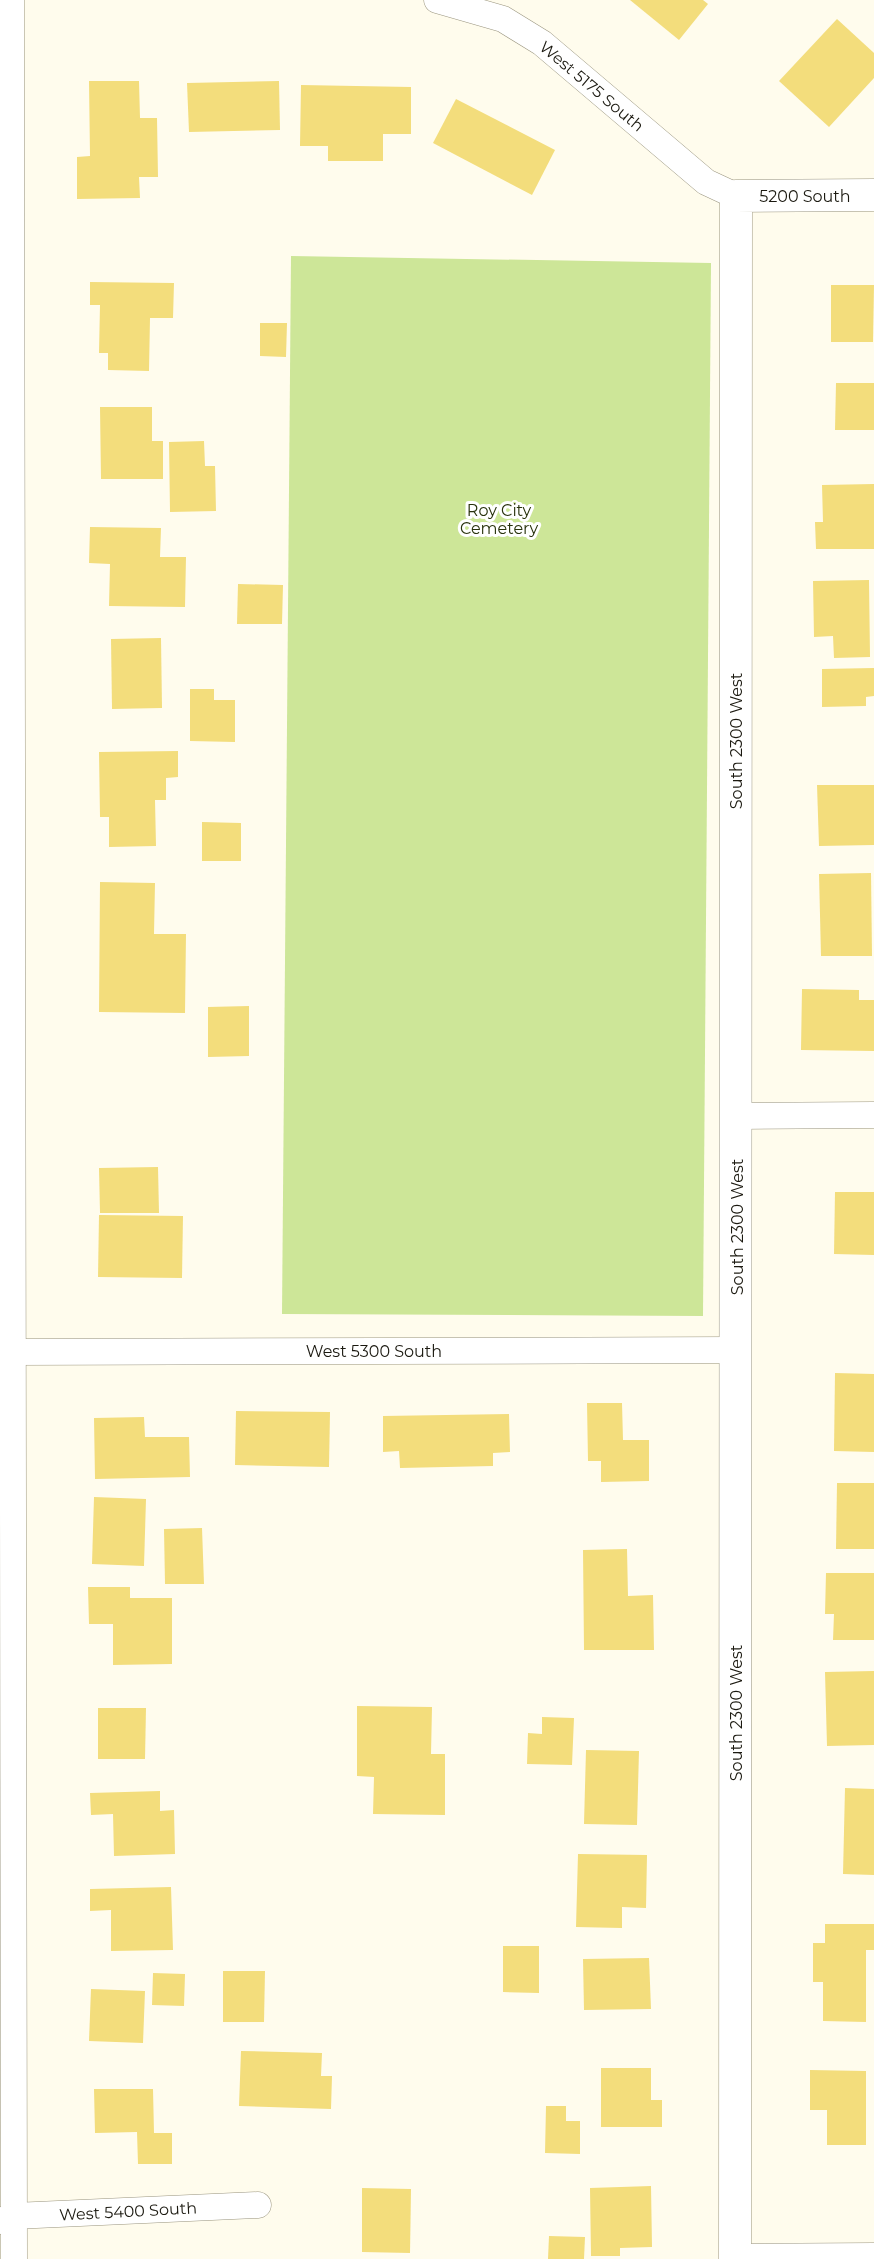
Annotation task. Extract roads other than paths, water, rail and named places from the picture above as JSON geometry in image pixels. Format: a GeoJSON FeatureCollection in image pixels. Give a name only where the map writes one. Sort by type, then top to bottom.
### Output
{"type":"FeatureCollection","features":[{"type":"Feature","properties":{"kind":"street"},"geometry":{"type":"LineString","coordinates":[[11,0],[5,534],[12,1352],[7,2219],[14,2259]]}},
{"type":"Feature","properties":{"kind":"street","name":"West 5175 South"},"geometry":{"type":"LineString","coordinates":[[437,0],[507,10],[542,43],[706,182],[736,196]]}},
{"type":"Feature","properties":{"kind":"street","name":"5200 South"},"geometry":{"type":"LineString","coordinates":[[736,196],[874,195]]}},
{"type":"Feature","properties":{"kind":"street","name":"South 2300 West"},"geometry":{"type":"LineString","coordinates":[[735,2258],[736,196]]}},
{"type":"Feature","properties":{"kind":"street"},"geometry":{"type":"LineString","coordinates":[[737,1116],[874,1115]]}},
{"type":"Feature","properties":{"kind":"street","name":"West 5300 South"},"geometry":{"type":"LineString","coordinates":[[12,1352],[737,1350]]}},
{"type":"Feature","properties":{"kind":"street","name":"West 5400 South"},"geometry":{"type":"LineString","coordinates":[[7,2219],[258,2205]]}},
{"type":"Feature","properties":{"kind":"street"},"geometry":{"type":"LineString","coordinates":[[735,2258],[874,2256]]}},
{"type":"Feature","properties":{"kind":"park label","name":"Roy City Cemetery"},"geometry":{"type":"Point","coordinates":[499,519]}}]}
